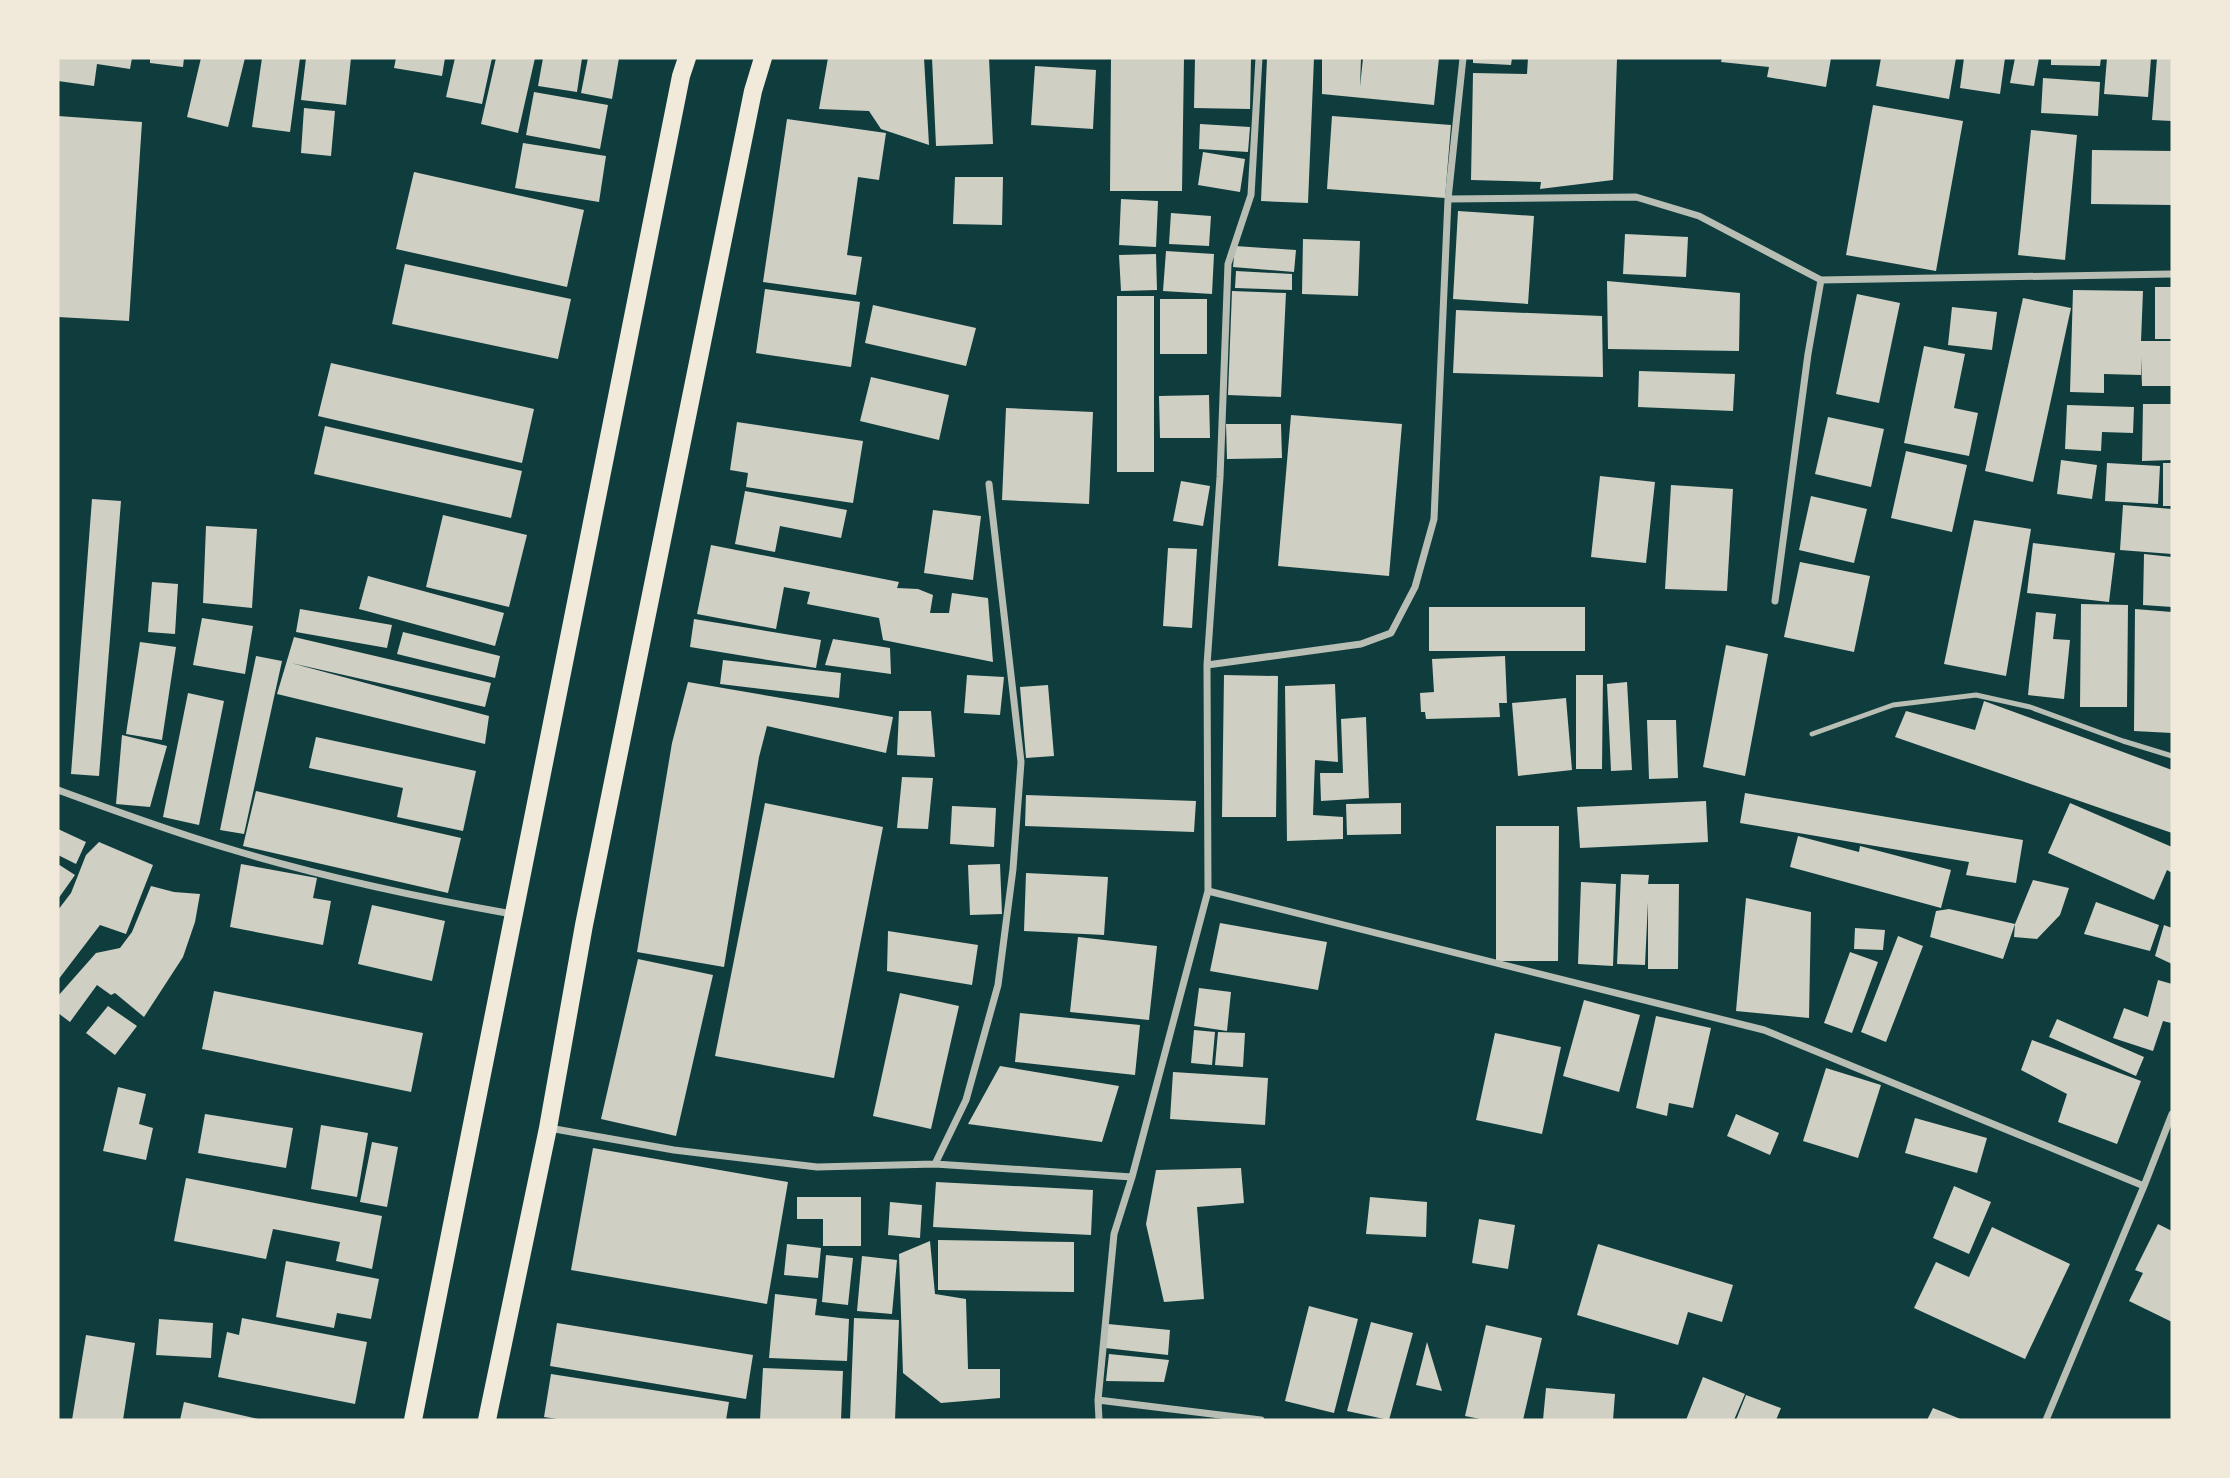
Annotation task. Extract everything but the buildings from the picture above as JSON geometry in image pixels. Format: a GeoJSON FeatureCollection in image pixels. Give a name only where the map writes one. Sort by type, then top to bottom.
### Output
{"type":"FeatureCollection","features":[{"type":"Feature","properties":{"kind":"main road"},"geometry":{"type":"LineString","coordinates":[[413,1420],[687,58]]}},
{"type":"Feature","properties":{"kind":"main road"},"geometry":{"type":"LineString","coordinates":[[487,1420],[548,1128],[584,925],[753,91],[763,58]]}},
{"type":"Feature","properties":{"kind":"street"},"geometry":{"type":"LineString","coordinates":[[1099,1420],[1098,1400],[1114,1234],[1132,1177],[1208,891],[1207,665],[1220,477],[1228,264],[1251,195],[1259,58]]}},
{"type":"Feature","properties":{"kind":"street"},"geometry":{"type":"LineString","coordinates":[[1207,665],[1361,644],[1391,633],[1415,587],[1434,519],[1448,200],[1463,58]]}},
{"type":"Feature","properties":{"kind":"street"},"geometry":{"type":"LineString","coordinates":[[1448,200],[1636,197],[1699,216],[1821,279],[2172,274]]}},
{"type":"Feature","properties":{"kind":"street"},"geometry":{"type":"LineString","coordinates":[[1775,601],[1808,354],[1821,279]]}},
{"type":"Feature","properties":{"kind":"street"},"geometry":{"type":"LineString","coordinates":[[935,1164],[966,1100],[998,985],[1013,869],[1021,762],[989,484]]}},
{"type":"Feature","properties":{"kind":"street"},"geometry":{"type":"LineString","coordinates":[[58,790],[231,850],[327,876],[513,914]]}},
{"type":"Feature","properties":{"kind":"street"},"geometry":{"type":"LineString","coordinates":[[1208,891],[1764,1030],[2144,1186]]}},
{"type":"Feature","properties":{"kind":"street"},"geometry":{"type":"LineString","coordinates":[[2046,1420],[2172,1114]]}},
{"type":"Feature","properties":{"kind":"street"},"geometry":{"type":"LineString","coordinates":[[548,1128],[674,1150],[817,1167],[935,1164],[1132,1177]]}},
{"type":"Feature","properties":{"kind":"street"},"geometry":{"type":"LineString","coordinates":[[1098,1400],[1261,1420]]}},
{"type":"Feature","properties":{"kind":"lane"},"geometry":{"type":"LineString","coordinates":[[1812,734],[1893,705],[1976,695],[2030,707],[2172,756]]}}]}
